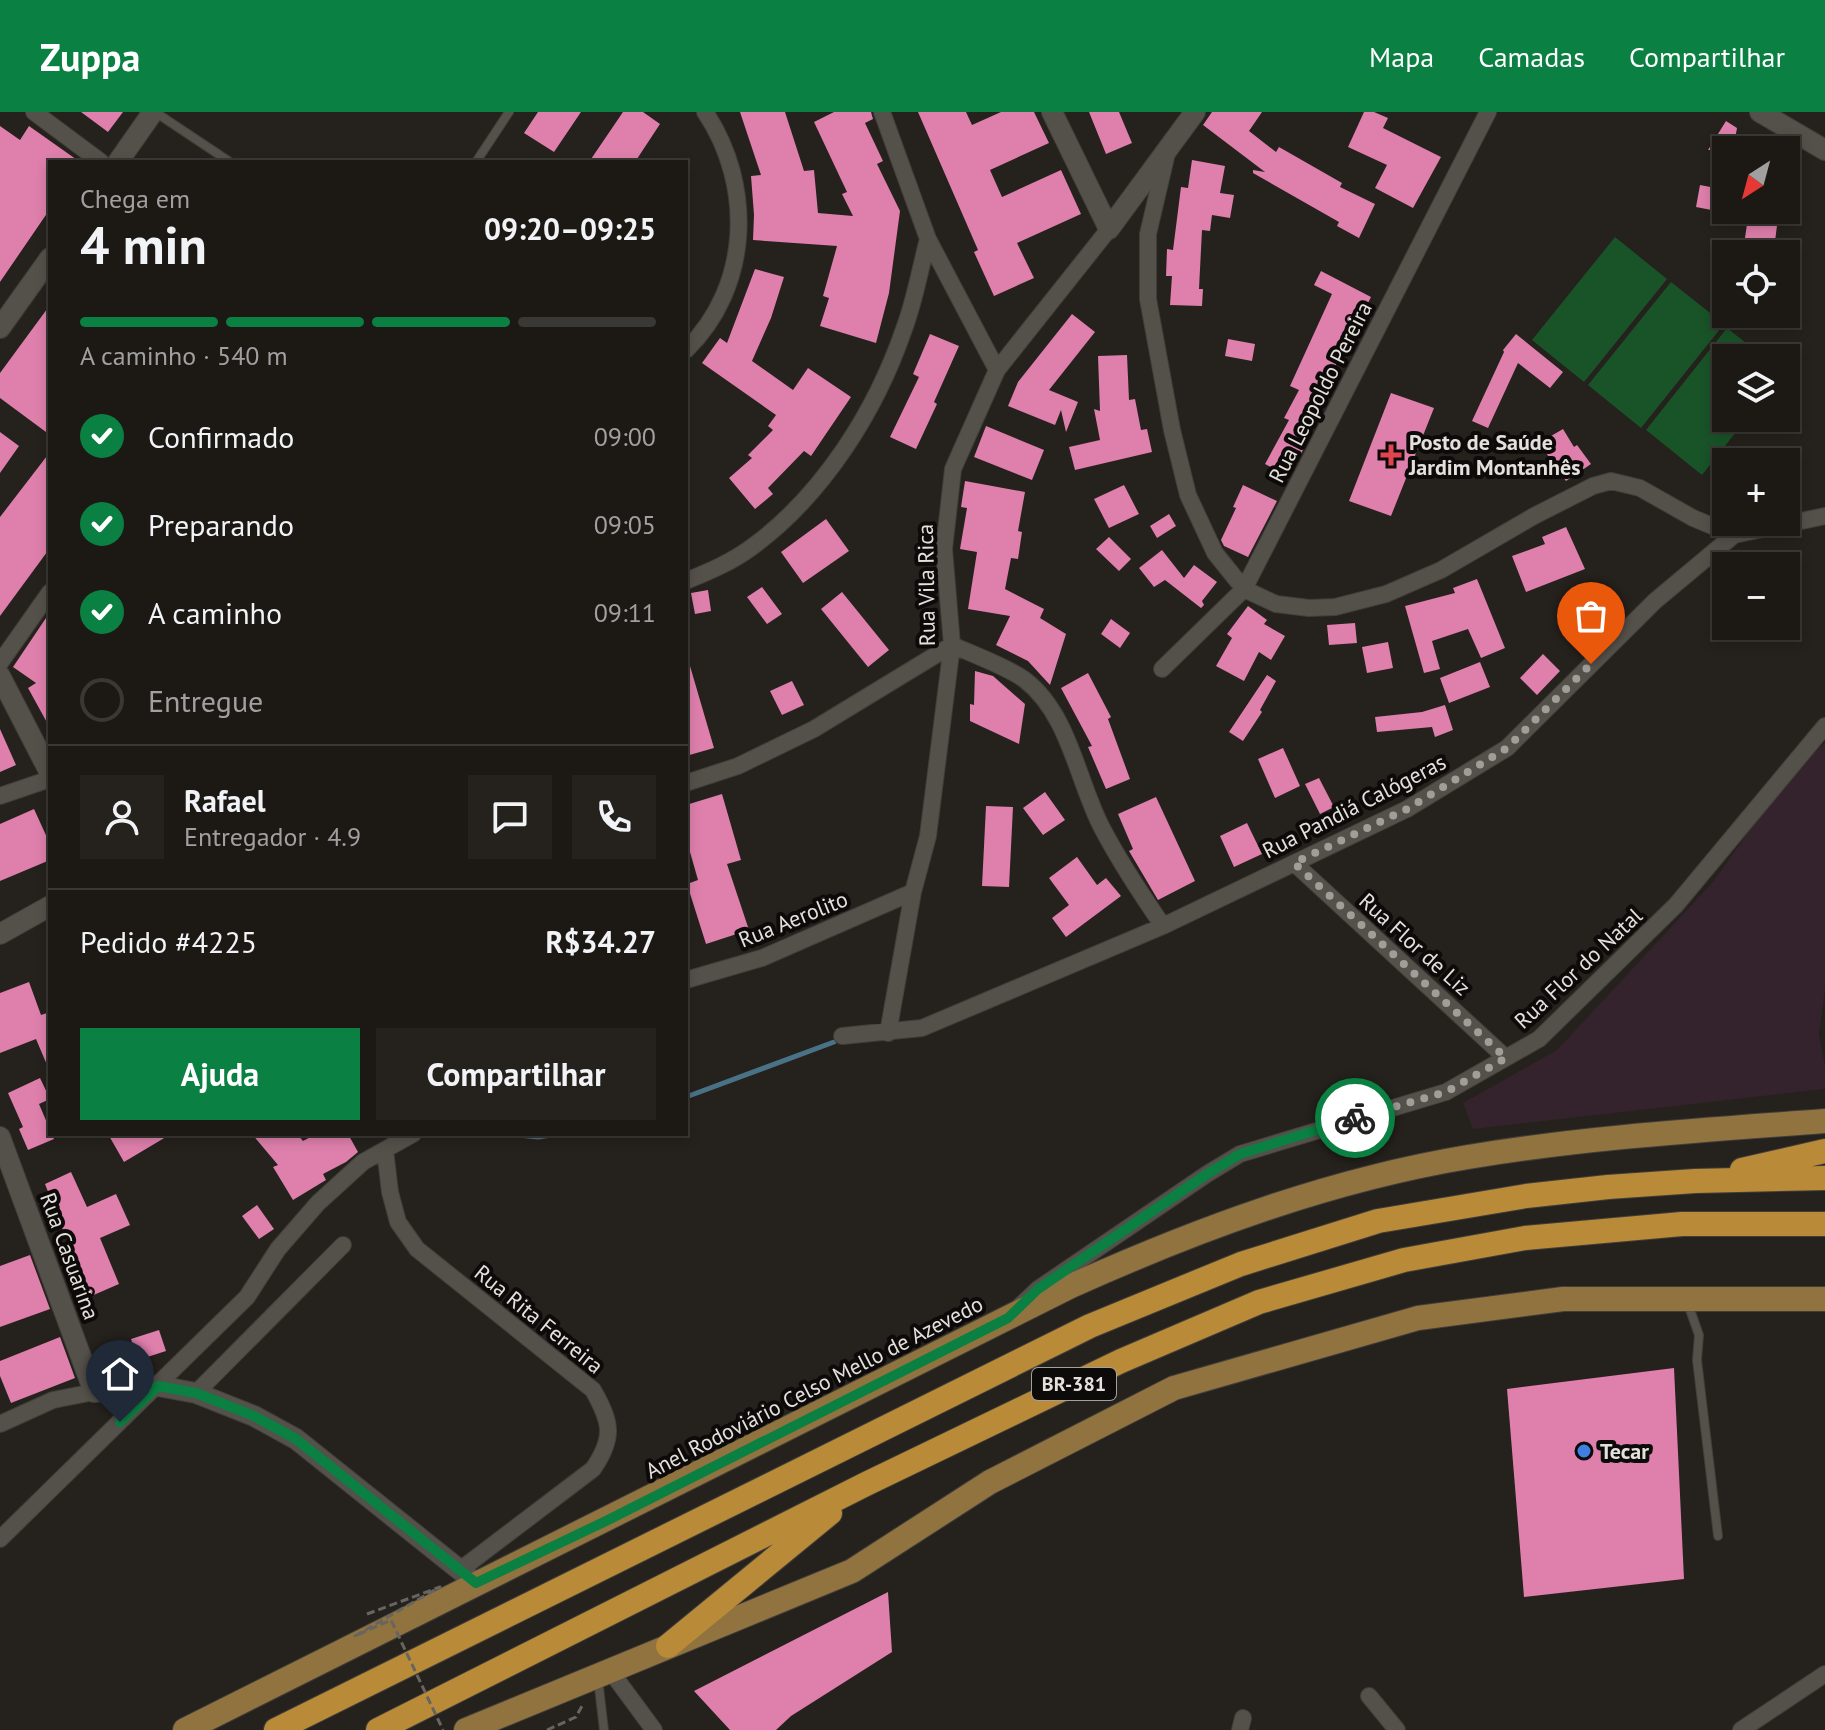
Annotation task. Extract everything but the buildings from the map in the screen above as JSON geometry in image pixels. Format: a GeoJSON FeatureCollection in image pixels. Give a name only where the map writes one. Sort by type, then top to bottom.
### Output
{"type":"FeatureCollection","features":[{"type":"Feature","properties":{"kind":"highway"},"geometry":{"type":"LineString","coordinates":[[1695,1181],[1825,1151]]}},
{"type":"Feature","properties":{"kind":"highway","name":"BR-381"},"geometry":{"type":"LineString","coordinates":[[276,1730],[1090,1326],[1241,1264],[1378,1221],[1437,1210],[1608,1187],[1825,1178]]}},
{"type":"Feature","properties":{"kind":"highway","name":"BR-381"},"geometry":{"type":"LineString","coordinates":[[378,1730],[866,1484],[1121,1361],[1259,1302],[1404,1260],[1525,1238],[1682,1224],[1825,1224]]}},
{"type":"Feature","properties":{"kind":"highway"},"geometry":{"type":"LineString","coordinates":[[668,1646],[866,1484]]}},
{"type":"Feature","properties":{"kind":"main road","name":"Anel Rodoviário Celso Mello de Azevedo"},"geometry":{"type":"LineString","coordinates":[[185,1730],[468,1577],[608,1520],[1083,1281],[1209,1227],[1352,1182],[1466,1157],[1617,1136],[1825,1121]]}},
{"type":"Feature","properties":{"kind":"main road"},"geometry":{"type":"LineString","coordinates":[[466,1730],[852,1571],[990,1482],[1174,1388],[1418,1318],[1563,1299],[1825,1299]]}},
{"type":"Feature","properties":{"kind":"street"},"geometry":{"type":"LineString","coordinates":[[119,160],[154,112]]}},
{"type":"Feature","properties":{"kind":"street"},"geometry":{"type":"LineString","coordinates":[[688,348],[726,296],[739,239],[732,171],[718,132],[705,112]]}},
{"type":"Feature","properties":{"kind":"street"},"geometry":{"type":"LineString","coordinates":[[882,112],[928,239],[997,370]]}},
{"type":"Feature","properties":{"kind":"street"},"geometry":{"type":"LineString","coordinates":[[1052,112],[1109,229]]}},
{"type":"Feature","properties":{"kind":"street","name":"Rua Vila Rica"},"geometry":{"type":"LineString","coordinates":[[888,1033],[913,892],[928,836],[952,645],[944,549],[953,469],[997,370],[1109,229],[1195,112]]}},
{"type":"Feature","properties":{"kind":"street","name":"Rua Leopoldo Pereira"},"geometry":{"type":"LineString","coordinates":[[1162,669],[1244,589],[1488,112]]}},
{"type":"Feature","properties":{"kind":"street"},"geometry":{"type":"LineString","coordinates":[[1760,112],[1825,150]]}},
{"type":"Feature","properties":{"kind":"street"},"geometry":{"type":"LineString","coordinates":[[44,115],[99,160]]}},
{"type":"Feature","properties":{"kind":"street"},"geometry":{"type":"LineString","coordinates":[[1168,149],[1148,234],[1148,299],[1172,430],[1188,495],[1215,553],[1244,589],[1276,604],[1309,608],[1335,607],[1386,594],[1441,570],[1593,486],[1611,481],[1640,488],[1712,526]]}},
{"type":"Feature","properties":{"kind":"street"},"geometry":{"type":"LineString","coordinates":[[688,580],[751,548],[825,476],[875,399],[905,328],[928,239]]}},
{"type":"Feature","properties":{"kind":"street"},"geometry":{"type":"LineString","coordinates":[[0,328],[48,261]]}},
{"type":"Feature","properties":{"kind":"street","name":"Rua Pandiá Calógeras"},"geometry":{"type":"LineString","coordinates":[[1800,521],[1825,516]]}},
{"type":"Feature","properties":{"kind":"street","name":"Rua Pandiá Calógeras"},"geometry":{"type":"LineString","coordinates":[[842,1036],[922,1028],[1163,926],[1407,809],[1507,748],[1655,601],[1733,536]]}},
{"type":"Feature","properties":{"kind":"street"},"geometry":{"type":"LineString","coordinates":[[0,663],[48,595]]}},
{"type":"Feature","properties":{"kind":"street"},"geometry":{"type":"LineString","coordinates":[[688,782],[738,766],[814,729],[952,645],[1024,679],[1051,708],[1080,770],[1100,824],[1163,926]]}},
{"type":"Feature","properties":{"kind":"street"},"geometry":{"type":"LineString","coordinates":[[0,676],[48,772]]}},
{"type":"Feature","properties":{"kind":"street","name":"Rua Flor do Natal"},"geometry":{"type":"LineString","coordinates":[[1008,1318],[1038,1289],[1240,1154],[1446,1092],[1539,1039],[1676,905],[1825,726]]}},
{"type":"Feature","properties":{"kind":"street"},"geometry":{"type":"LineString","coordinates":[[0,796],[48,777]]}},
{"type":"Feature","properties":{"kind":"street","name":"Rua Flor de Liz"},"geometry":{"type":"LineString","coordinates":[[1294,863],[1506,1058]]}},
{"type":"Feature","properties":{"kind":"street","name":"Rua Aerolito"},"geometry":{"type":"LineString","coordinates":[[688,979],[762,958],[913,892]]}},
{"type":"Feature","properties":{"kind":"street"},"geometry":{"type":"LineString","coordinates":[[0,934],[48,907]]}},
{"type":"Feature","properties":{"kind":"street"},"geometry":{"type":"LineString","coordinates":[[0,1539],[247,1297],[278,1249],[318,1203],[363,1162],[410,1136]]}},
{"type":"Feature","properties":{"kind":"street","name":"Rua Casuarina"},"geometry":{"type":"LineString","coordinates":[[0,1137],[94,1392]]}},
{"type":"Feature","properties":{"kind":"street","name":"Rua Rita Ferreira"},"geometry":{"type":"LineString","coordinates":[[385,1150],[390,1192],[398,1222],[417,1249],[593,1390],[606,1413],[610,1435],[593,1469],[468,1577]]}},
{"type":"Feature","properties":{"kind":"street"},"geometry":{"type":"LineString","coordinates":[[196,1393],[343,1245]]}},
{"type":"Feature","properties":{"kind":"street"},"geometry":{"type":"LineString","coordinates":[[0,1424],[53,1400],[94,1392],[158,1386],[196,1393],[254,1416],[296,1439],[468,1577]]}},
{"type":"Feature","properties":{"kind":"street"},"geometry":{"type":"LineString","coordinates":[[603,1672],[654,1730]]}},
{"type":"Feature","properties":{"kind":"street"},"geometry":{"type":"LineString","coordinates":[[1741,1730],[1825,1674]]}},
{"type":"Feature","properties":{"kind":"street"},"geometry":{"type":"LineString","coordinates":[[1369,1696],[1397,1730]]}},
{"type":"Feature","properties":{"kind":"lane"},"geometry":{"type":"LineString","coordinates":[[154,112],[227,160]]}},
{"type":"Feature","properties":{"kind":"lane"},"geometry":{"type":"LineString","coordinates":[[477,160],[509,112]]}},
{"type":"Feature","properties":{"kind":"lane"},"geometry":{"type":"LineString","coordinates":[[1686,1299],[1699,1335],[1697,1360],[1718,1536]]}},
{"type":"Feature","properties":{"kind":"lane"},"geometry":{"type":"LineString","coordinates":[[603,1672],[604,1730]]}},
{"type":"Feature","properties":{"kind":"path"},"geometry":{"type":"LineString","coordinates":[[367,1614],[440,1587],[355,1636],[391,1620],[443,1730]]}},
{"type":"Feature","properties":{"kind":"path"},"geometry":{"type":"LineString","coordinates":[[547,1730],[576,1717]]}},
{"type":"Feature","properties":{"kind":"shaded area"},"geometry":{"type":"Polygon","coordinates":[[[1825,743],[1825,988],[1819,1034],[1825,1066],[1825,1089],[1473,1129],[1463,1103],[1557,1050],[1713,882],[1794,768],[1825,743]]]}},
{"type":"Feature","properties":{"kind":"green space"},"geometry":{"type":"Polygon","coordinates":[[[1615,237],[1667,279],[1584,382],[1532,340],[1615,237]]]}},
{"type":"Feature","properties":{"kind":"green space"},"geometry":{"type":"Polygon","coordinates":[[[1671,282],[1712,314],[1712,328],[1721,328],[1641,428],[1588,385],[1671,282]]]}},
{"type":"Feature","properties":{"kind":"green space"},"geometry":{"type":"Polygon","coordinates":[[[1727,328],[1747,344],[1714,344],[1727,328]]]}},
{"type":"Feature","properties":{"kind":"green space"},"geometry":{"type":"Polygon","coordinates":[[[1712,347],[1712,432],[1736,432],[1723,448],[1712,448],[1712,462],[1702,475],[1646,430],[1712,347]]]}},
{"type":"Feature","properties":{"kind":"waterway"},"geometry":{"type":"LineString","coordinates":[[688,1096],[834,1042]]}},
{"type":"Feature","properties":{"kind":"waterway"},"geometry":{"type":"LineString","coordinates":[[528,1136],[545,1136]]}},
{"type":"Feature","properties":{"kind":"way so far"},"geometry":{"type":"LineString","coordinates":[[1355,1118],[1446,1092],[1506,1058],[1294,863],[1407,809],[1507,748],[1591,664]]}},
{"type":"Feature","properties":{"kind":"place","name":"Posto de Saúde Jardim Montanhês"},"geometry":{"type":"Point","coordinates":[1391,455]}},
{"type":"Feature","properties":{"kind":"place","name":"Tecar"},"geometry":{"type":"Point","coordinates":[1584,1451]}},
{"type":"Feature","properties":{"kind":"route"},"geometry":{"type":"LineString","coordinates":[[120,1422],[158,1386],[196,1393],[254,1416],[296,1439],[476,1583],[608,1520],[1008,1318],[1038,1289],[1240,1154],[1355,1118]]}}]}
